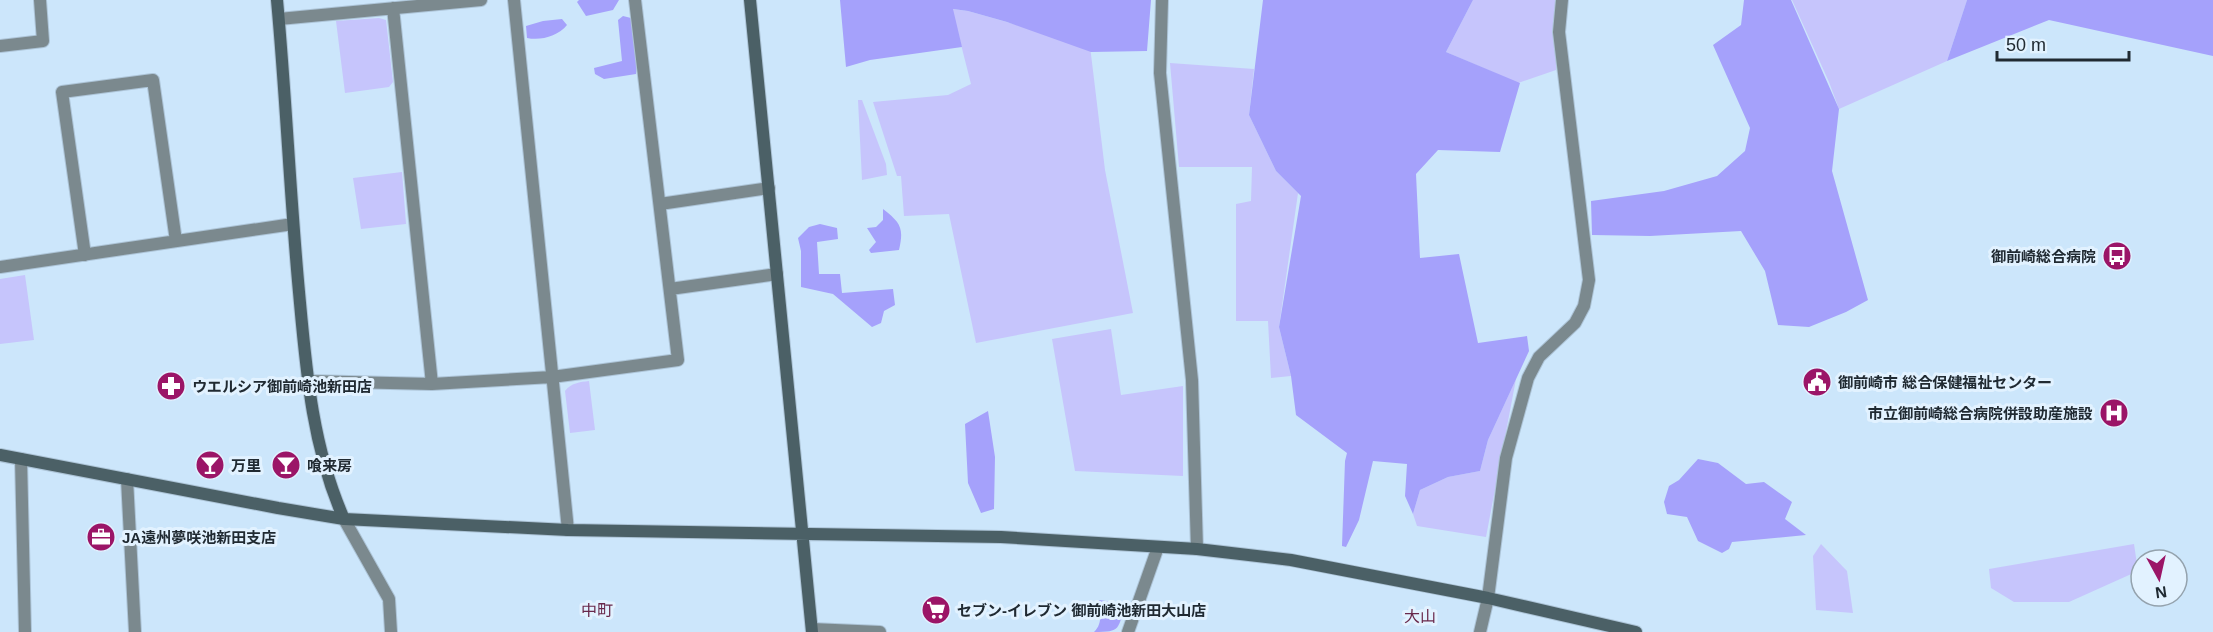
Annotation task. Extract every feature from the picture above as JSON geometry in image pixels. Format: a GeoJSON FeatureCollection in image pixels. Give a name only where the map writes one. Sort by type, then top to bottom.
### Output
{"type":"FeatureCollection","features":[{"type":"Feature","properties":{"kind":"street"},"geometry":{"type":"LineString","coordinates":[[0,46],[43,41],[40,0]]}},
{"type":"Feature","properties":{"kind":"street"},"geometry":{"type":"LineString","coordinates":[[277,0],[307,381],[318,442],[331,489],[344,519],[389,599],[391,632]]}},
{"type":"Feature","properties":{"kind":"street"},"geometry":{"type":"LineString","coordinates":[[279,19],[481,0]]}},
{"type":"Feature","properties":{"kind":"street"},"geometry":{"type":"LineString","coordinates":[[514,0],[568,530]]}},
{"type":"Feature","properties":{"kind":"street"},"geometry":{"type":"LineString","coordinates":[[307,381],[432,384],[552,377],[678,360],[635,0]]}},
{"type":"Feature","properties":{"kind":"street"},"geometry":{"type":"LineString","coordinates":[[750,0],[812,630],[880,632]]}},
{"type":"Feature","properties":{"kind":"street"},"geometry":{"type":"LineString","coordinates":[[1162,0],[1160,73],[1192,380],[1197,549]]}},
{"type":"Feature","properties":{"kind":"street"},"geometry":{"type":"LineString","coordinates":[[1480,632],[1488,598],[1506,458],[1528,378],[1539,357],[1575,323],[1584,306],[1589,280],[1559,32],[1562,0]]}},
{"type":"Feature","properties":{"kind":"street"},"geometry":{"type":"LineString","coordinates":[[393,8],[432,384]]}},
{"type":"Feature","properties":{"kind":"street"},"geometry":{"type":"LineString","coordinates":[[84,255],[62,92],[153,80],[177,241]]}},
{"type":"Feature","properties":{"kind":"street"},"geometry":{"type":"LineString","coordinates":[[660,204],[769,189]]}},
{"type":"Feature","properties":{"kind":"street"},"geometry":{"type":"LineString","coordinates":[[0,267],[293,224]]}},
{"type":"Feature","properties":{"kind":"street"},"geometry":{"type":"LineString","coordinates":[[670,290],[777,274]]}},
{"type":"Feature","properties":{"kind":"street"},"geometry":{"type":"LineString","coordinates":[[0,455],[344,519],[568,530],[1001,537],[1197,549],[1291,560],[1488,598],[1636,632]]}},
{"type":"Feature","properties":{"kind":"street"},"geometry":{"type":"LineString","coordinates":[[21,459],[25,632]]}},
{"type":"Feature","properties":{"kind":"street"},"geometry":{"type":"LineString","coordinates":[[127,479],[135,632]]}},
{"type":"Feature","properties":{"kind":"street"},"geometry":{"type":"LineString","coordinates":[[1128,632],[1158,547]]}},
{"type":"Feature","properties":{"kind":"shaded area"},"geometry":{"type":"Polygon","coordinates":[[[579,0],[619,0],[613,10],[586,16],[577,2],[579,0]]]}},
{"type":"Feature","properties":{"kind":"shaded area"},"geometry":{"type":"Polygon","coordinates":[[[840,0],[1151,0],[1147,51],[1091,52],[1007,22],[953,9],[962,47],[870,60],[846,67],[840,0]]]}},
{"type":"Feature","properties":{"kind":"shaded area"},"geometry":{"type":"Polygon","coordinates":[[[1263,0],[1473,0],[1446,52],[1520,83],[1500,152],[1438,150],[1416,174],[1420,258],[1459,254],[1478,343],[1527,336],[1529,351],[1488,440],[1480,471],[1448,477],[1420,490],[1413,514],[1405,496],[1407,464],[1373,461],[1359,520],[1346,547],[1342,546],[1347,453],[1296,415],[1291,376],[1279,327],[1301,196],[1276,171],[1249,115],[1263,0]]]}},
{"type":"Feature","properties":{"kind":"shaded area"},"geometry":{"type":"Polygon","coordinates":[[[1473,0],[1557,0],[1556,70],[1518,83],[1446,52],[1473,0]]]}},
{"type":"Feature","properties":{"kind":"shaded area"},"geometry":{"type":"Polygon","coordinates":[[[1744,0],[1791,0],[1839,109],[1832,171],[1868,300],[1809,327],[1778,325],[1765,271],[1741,231],[1650,236],[1592,235],[1591,201],[1664,191],[1717,176],[1745,151],[1750,128],[1713,45],[1741,25],[1744,0]]]}},
{"type":"Feature","properties":{"kind":"shaded area"},"geometry":{"type":"Polygon","coordinates":[[[1792,0],[1967,0],[1947,61],[1839,109],[1792,0]]]}},
{"type":"Feature","properties":{"kind":"shaded area"},"geometry":{"type":"Polygon","coordinates":[[[1967,0],[2213,0],[2213,56],[2049,20],[1947,61],[1967,0]]]}},
{"type":"Feature","properties":{"kind":"shaded area"},"geometry":{"type":"Polygon","coordinates":[[[952,9],[968,11],[1090,46],[1105,170],[1133,313],[976,343],[949,214],[904,216],[901,176],[897,176],[873,102],[948,95],[971,84],[952,9]]]}},
{"type":"Feature","properties":{"kind":"shaded area"},"geometry":{"type":"Polygon","coordinates":[[[623,16],[631,18],[638,55],[636,74],[604,79],[595,74],[594,68],[622,61],[618,20],[623,16]]]}},
{"type":"Feature","properties":{"kind":"shaded area"},"geometry":{"type":"Polygon","coordinates":[[[379,18],[386,20],[393,82],[389,87],[345,93],[336,21],[379,18]]]}},
{"type":"Feature","properties":{"kind":"shaded area"},"geometry":{"type":"Polygon","coordinates":[[[562,19],[567,25],[554,35],[538,39],[527,38],[526,26],[562,19]]]}},
{"type":"Feature","properties":{"kind":"shaded area"},"geometry":{"type":"Polygon","coordinates":[[[1170,63],[1254,69],[1249,115],[1276,171],[1298,193],[1279,327],[1291,376],[1271,378],[1268,321],[1236,321],[1236,204],[1251,201],[1252,167],[1179,167],[1170,63]]]}},
{"type":"Feature","properties":{"kind":"shaded area"},"geometry":{"type":"Polygon","coordinates":[[[858,100],[862,100],[886,164],[887,175],[862,180],[858,100]]]}},
{"type":"Feature","properties":{"kind":"shaded area"},"geometry":{"type":"Polygon","coordinates":[[[402,172],[406,224],[361,229],[353,178],[402,172]]]}},
{"type":"Feature","properties":{"kind":"shaded area"},"geometry":{"type":"Polygon","coordinates":[[[883,209],[894,218],[900,227],[899,250],[871,253],[869,250],[876,242],[867,228],[876,227],[883,220],[883,209]]]}},
{"type":"Feature","properties":{"kind":"shaded area"},"geometry":{"type":"Polygon","coordinates":[[[820,224],[837,228],[838,239],[817,242],[819,274],[840,274],[842,293],[893,289],[895,305],[884,311],[881,323],[872,327],[833,294],[801,287],[801,251],[798,238],[809,227],[820,224]]]}},
{"type":"Feature","properties":{"kind":"shaded area"},"geometry":{"type":"Polygon","coordinates":[[[25,275],[34,340],[0,344],[0,279],[25,275]]]}},
{"type":"Feature","properties":{"kind":"shaded area"},"geometry":{"type":"Polygon","coordinates":[[[1111,329],[1121,395],[1183,386],[1183,476],[1075,471],[1052,339],[1111,329]]]}},
{"type":"Feature","properties":{"kind":"shaded area"},"geometry":{"type":"Polygon","coordinates":[[[1516,379],[1486,537],[1417,526],[1413,514],[1420,490],[1448,477],[1480,471],[1488,440],[1516,379]]]}},
{"type":"Feature","properties":{"kind":"shaded area"},"geometry":{"type":"Polygon","coordinates":[[[589,381],[595,430],[570,433],[565,391],[579,382],[589,381]]]}},
{"type":"Feature","properties":{"kind":"shaded area"},"geometry":{"type":"Polygon","coordinates":[[[988,411],[995,457],[994,509],[981,513],[968,483],[965,424],[988,411]]]}},
{"type":"Feature","properties":{"kind":"shaded area"},"geometry":{"type":"Polygon","coordinates":[[[1698,459],[1718,463],[1746,484],[1764,482],[1792,502],[1785,519],[1806,535],[1732,542],[1729,549],[1722,553],[1698,541],[1687,517],[1667,514],[1664,502],[1669,486],[1679,480],[1698,459]]]}},
{"type":"Feature","properties":{"kind":"shaded area"},"geometry":{"type":"Polygon","coordinates":[[[1821,544],[1847,571],[1853,613],[1816,610],[1813,556],[1821,544]]]}},
{"type":"Feature","properties":{"kind":"shaded area"},"geometry":{"type":"Polygon","coordinates":[[[2134,544],[2135,548],[2129,548],[2129,575],[2069,602],[2014,602],[1991,588],[1989,569],[2134,544]]]}},
{"type":"Feature","properties":{"kind":"shaded area"},"geometry":{"type":"Polygon","coordinates":[[[1099,600],[1126,604],[1119,624],[1114,630],[1094,632],[1100,621],[1099,600]]]}},
{"type":"Feature","properties":{"kind":"place","name":"御前崎総合病院"},"geometry":{"type":"Point","coordinates":[2117,256]}},
{"type":"Feature","properties":{"kind":"place","name":"御前崎市 総合保健福祉センター"},"geometry":{"type":"Point","coordinates":[1817,382]}},
{"type":"Feature","properties":{"kind":"place","name":"ウエルシア御前崎池新田店"},"geometry":{"type":"Point","coordinates":[171,386]}},
{"type":"Feature","properties":{"kind":"place","name":"市立御前崎総合病院併設助産施設"},"geometry":{"type":"Point","coordinates":[2114,413]}},
{"type":"Feature","properties":{"kind":"place","name":"万里"},"geometry":{"type":"Point","coordinates":[210,465]}},
{"type":"Feature","properties":{"kind":"place","name":"喰来房"},"geometry":{"type":"Point","coordinates":[286,465]}},
{"type":"Feature","properties":{"kind":"place","name":"JA遠州夢咲池新田支店"},"geometry":{"type":"Point","coordinates":[101,537]}},
{"type":"Feature","properties":{"kind":"place","name":"セブン‐イレブン 御前崎池新田大山店"},"geometry":{"type":"Point","coordinates":[936,610]}},
{"type":"Feature","properties":{"kind":"district","name":"中町"},"geometry":{"type":"Point","coordinates":[597,610]}},
{"type":"Feature","properties":{"kind":"district","name":"大山"},"geometry":{"type":"Point","coordinates":[1420,616]}}]}
